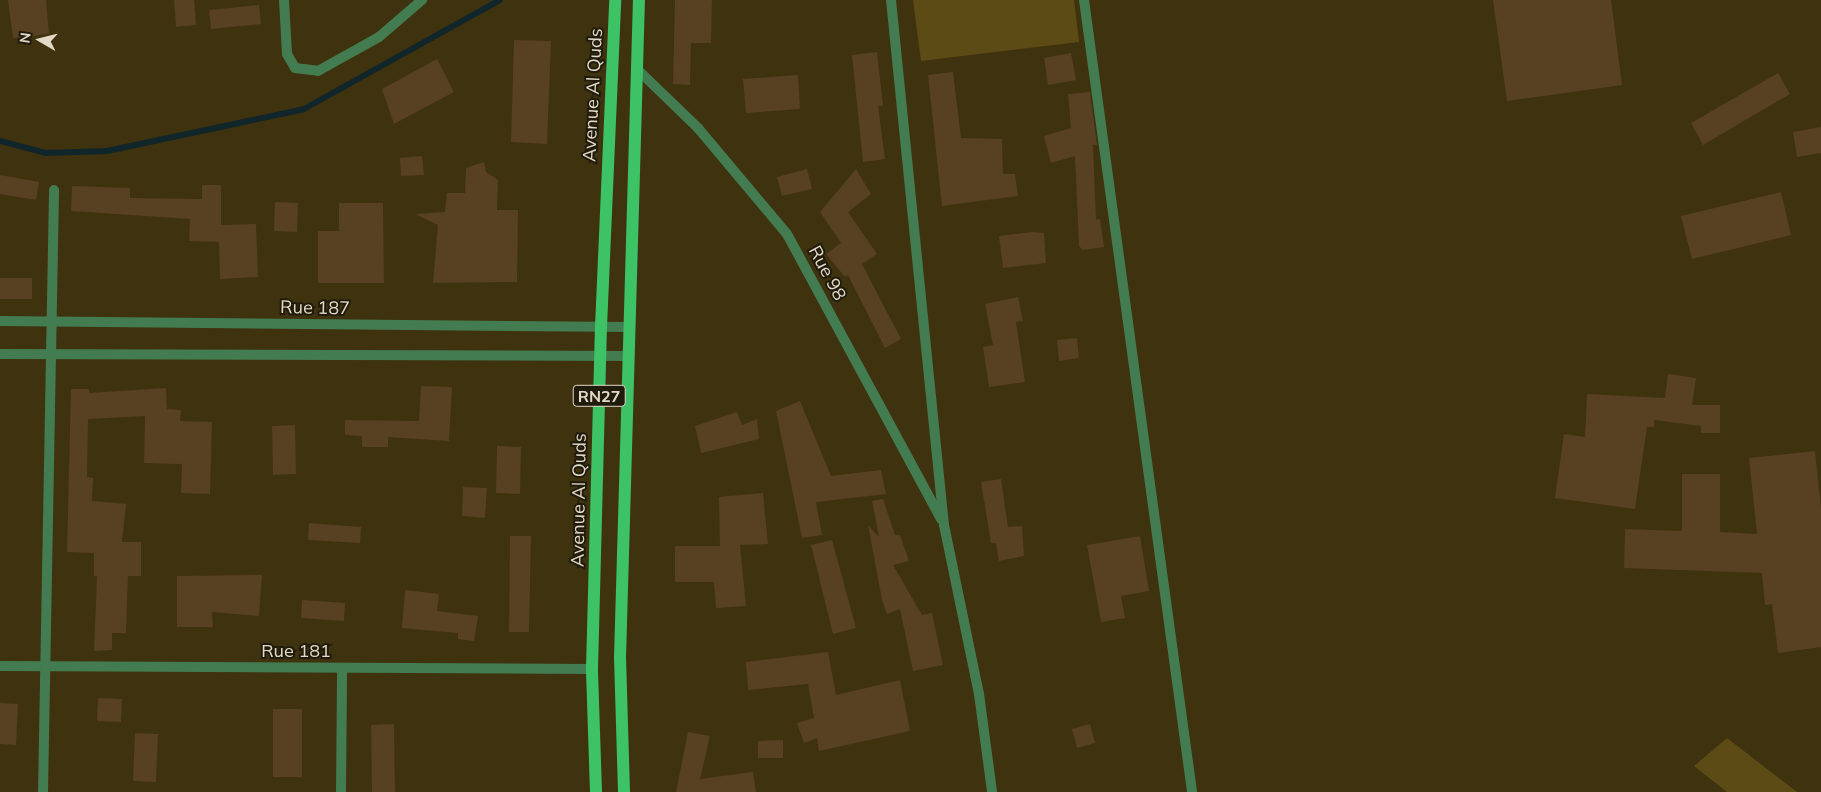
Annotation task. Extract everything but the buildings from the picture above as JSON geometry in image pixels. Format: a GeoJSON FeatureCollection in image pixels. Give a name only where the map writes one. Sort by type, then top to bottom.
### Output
{"type":"FeatureCollection","features":[{"type":"Feature","properties":{"kind":"main road","name":"Avenue Al Quds"},"geometry":{"type":"LineString","coordinates":[[596,792],[592,669],[600,355],[615,0]]}},
{"type":"Feature","properties":{"kind":"main road","name":"RN27"},"geometry":{"type":"LineString","coordinates":[[624,792],[620,658],[639,0]]}},
{"type":"Feature","properties":{"kind":"street"},"geometry":{"type":"LineString","coordinates":[[284,0],[287,54],[295,68],[318,71],[379,37],[422,0]]}},
{"type":"Feature","properties":{"kind":"street"},"geometry":{"type":"LineString","coordinates":[[891,0],[944,525],[979,694],[992,792]]}},
{"type":"Feature","properties":{"kind":"street"},"geometry":{"type":"LineString","coordinates":[[1084,0],[1192,792]]}},
{"type":"Feature","properties":{"kind":"street","name":"Rue 98"},"geometry":{"type":"LineString","coordinates":[[637,69],[698,128],[787,234],[944,525]]}},
{"type":"Feature","properties":{"kind":"street"},"geometry":{"type":"LineString","coordinates":[[44,792],[54,190]]}},
{"type":"Feature","properties":{"kind":"street","name":"Rue 187"},"geometry":{"type":"LineString","coordinates":[[0,321],[630,327]]}},
{"type":"Feature","properties":{"kind":"street"},"geometry":{"type":"LineString","coordinates":[[0,354],[629,356]]}},
{"type":"Feature","properties":{"kind":"street","name":"Rue 181"},"geometry":{"type":"LineString","coordinates":[[0,666],[592,669]]}},
{"type":"Feature","properties":{"kind":"street"},"geometry":{"type":"LineString","coordinates":[[341,792],[342,668]]}},
{"type":"Feature","properties":{"kind":"shaded area"},"geometry":{"type":"Polygon","coordinates":[[[913,0],[1074,0],[1079,42],[921,61],[913,0]]]}},
{"type":"Feature","properties":{"kind":"shaded area"},"geometry":{"type":"Polygon","coordinates":[[[1727,738],[1797,792],[1727,792],[1694,766],[1727,738]]]}},
{"type":"Feature","properties":{"kind":"waterway"},"geometry":{"type":"LineString","coordinates":[[0,141],[46,153],[107,151],[304,109],[500,0]]}}]}
